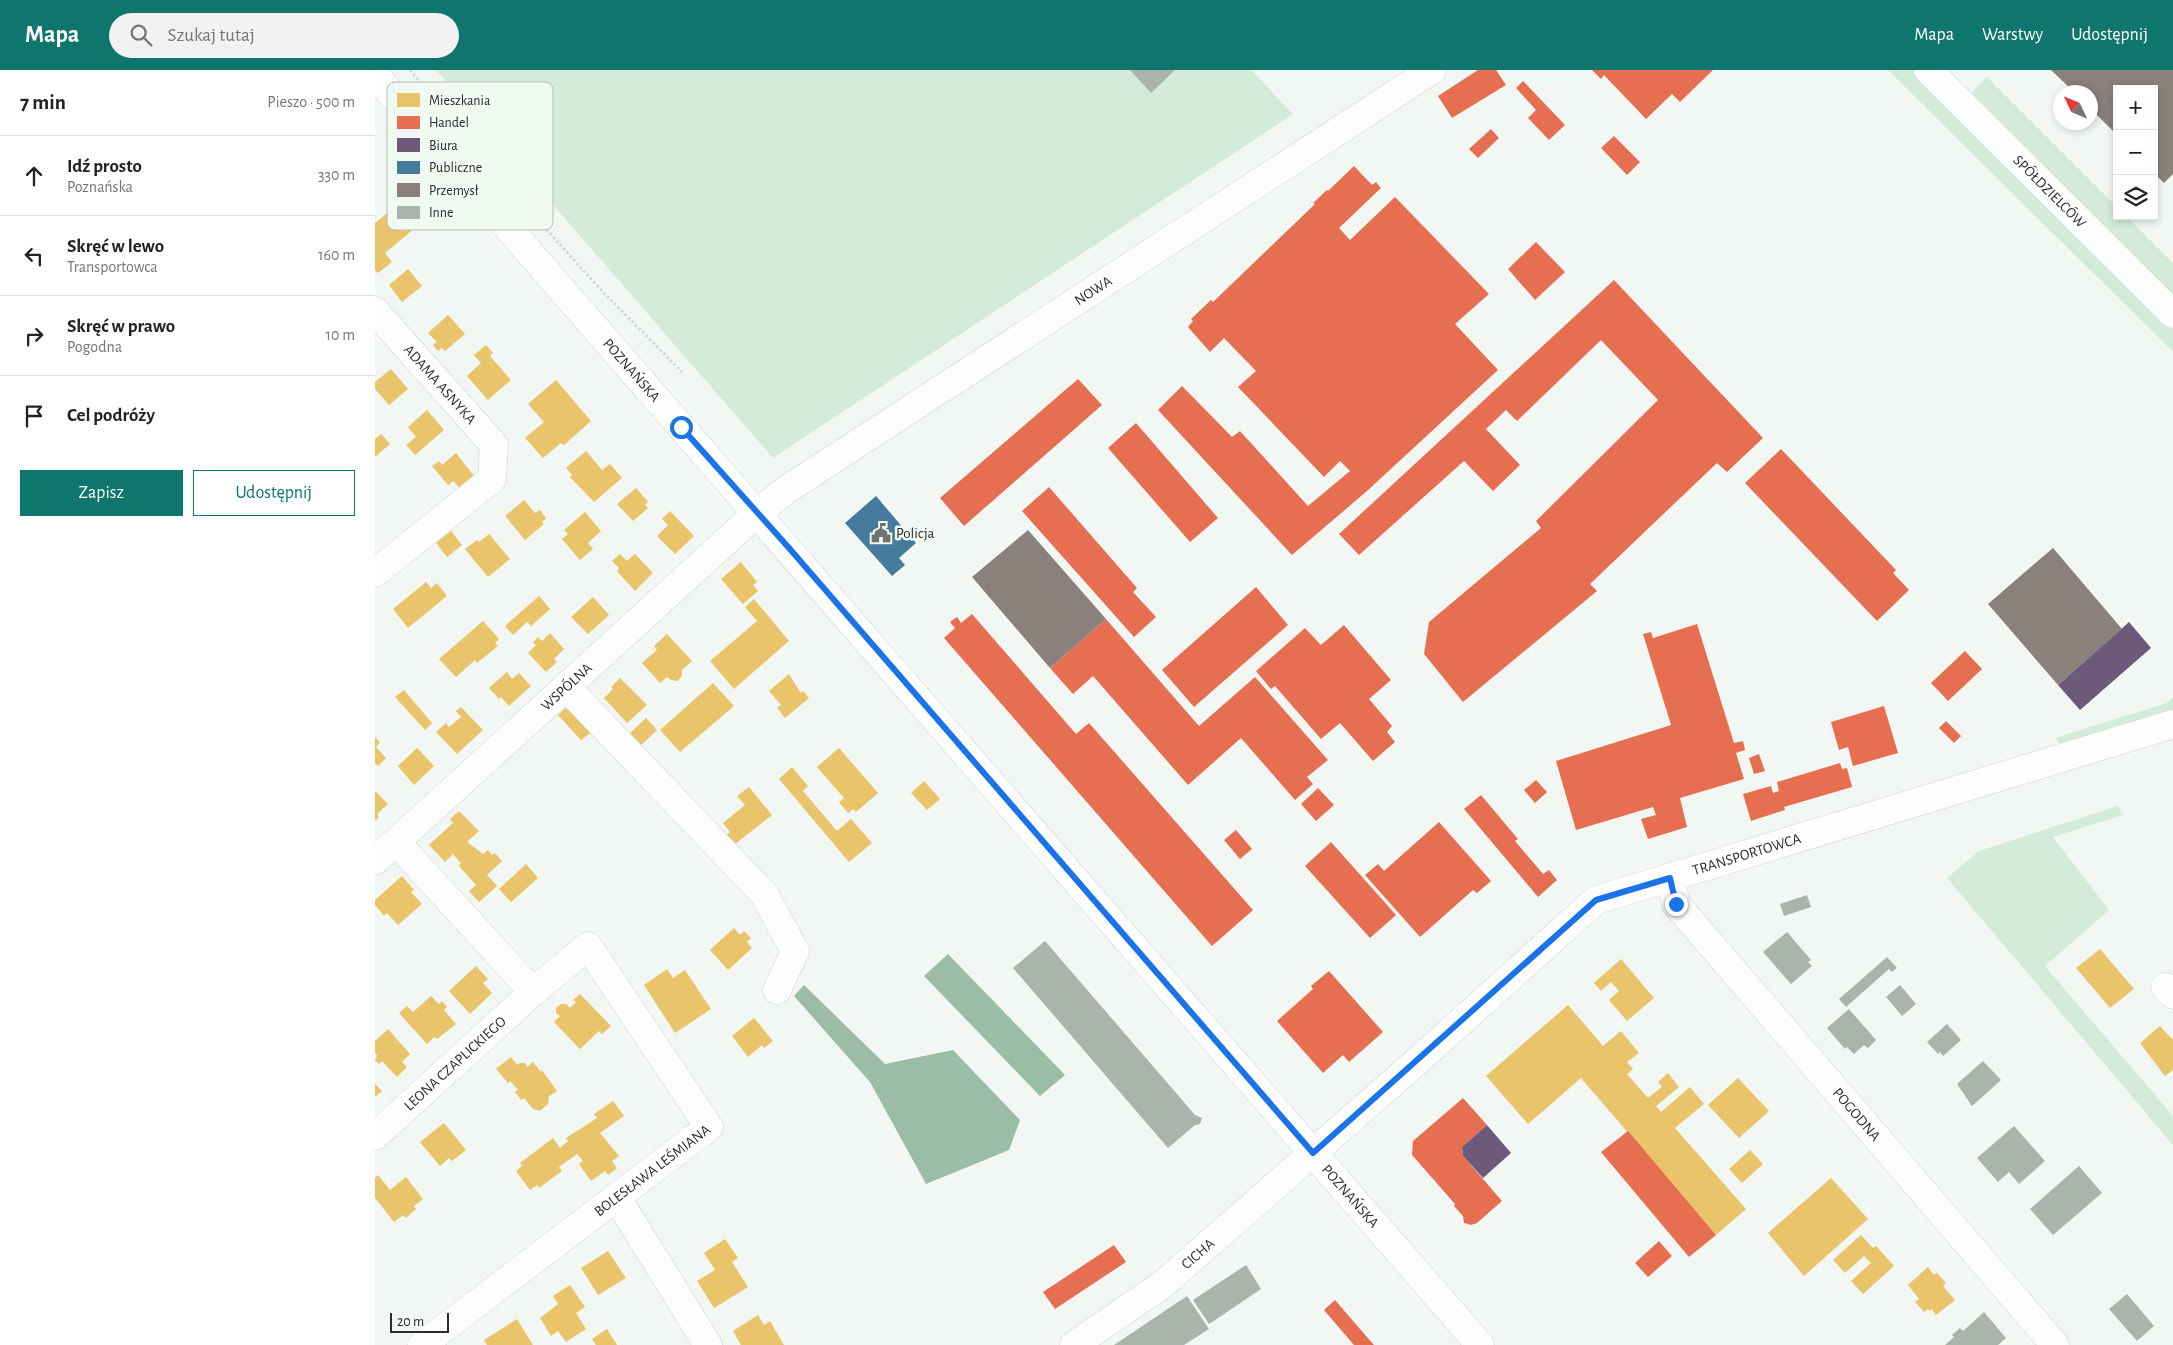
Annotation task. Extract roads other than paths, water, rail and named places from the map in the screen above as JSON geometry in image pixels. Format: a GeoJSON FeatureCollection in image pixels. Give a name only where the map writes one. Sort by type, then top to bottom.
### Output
{"type":"FeatureCollection","features":[{"type":"Feature","properties":{"kind":"street","name":"NOWA"},"geometry":{"type":"LineString","coordinates":[[757,512],[786,490],[1432,70]]}},
{"type":"Feature","properties":{"kind":"street","name":"SPÓŁDZIELCÓW"},"geometry":{"type":"LineString","coordinates":[[1928,70],[2173,314]]}},
{"type":"Feature","properties":{"kind":"street","name":"POZNAŃSKA"},"geometry":{"type":"LineString","coordinates":[[375,75],[387,89]]}},
{"type":"Feature","properties":{"kind":"street","name":"POZNAŃSKA"},"geometry":{"type":"LineString","coordinates":[[510,230],[1480,1345]]}},
{"type":"Feature","properties":{"kind":"street","name":"ADAMA ASNYKA"},"geometry":{"type":"LineString","coordinates":[[375,311],[494,445],[491,480],[375,573]]}},
{"type":"Feature","properties":{"kind":"street","name":"WSPÓLNA"},"geometry":{"type":"LineString","coordinates":[[375,861],[757,512]]}},
{"type":"Feature","properties":{"kind":"street"},"geometry":{"type":"LineString","coordinates":[[566,686],[764,894],[795,952],[777,990]]}},
{"type":"Feature","properties":{"kind":"street","name":"TRANSPORTOWCA"},"geometry":{"type":"LineString","coordinates":[[1313,1153],[1596,900],[2173,724]]}},
{"type":"Feature","properties":{"kind":"street"},"geometry":{"type":"LineString","coordinates":[[396,842],[533,992]]}},
{"type":"Feature","properties":{"kind":"street","name":"POGODNA"},"geometry":{"type":"LineString","coordinates":[[1670,878],[1676,904],[2055,1345]]}},
{"type":"Feature","properties":{"kind":"street","name":"LEONA CZAPLICKIEGO"},"geometry":{"type":"LineString","coordinates":[[375,1136],[533,992],[588,946]]}},
{"type":"Feature","properties":{"kind":"street","name":"BOLESŁAWA LEŚMIANA"},"geometry":{"type":"LineString","coordinates":[[422,1345],[709,1127],[588,946]]}},
{"type":"Feature","properties":{"kind":"street","name":"CICHA"},"geometry":{"type":"LineString","coordinates":[[1083,1343],[1162,1285],[1313,1153]]}},
{"type":"Feature","properties":{"kind":"street"},"geometry":{"type":"LineString","coordinates":[[617,1198],[708,1345]]}},
{"type":"Feature","properties":{"kind":"place","name":"Policja"},"geometry":{"type":"Point","coordinates":[881,533]}}]}
